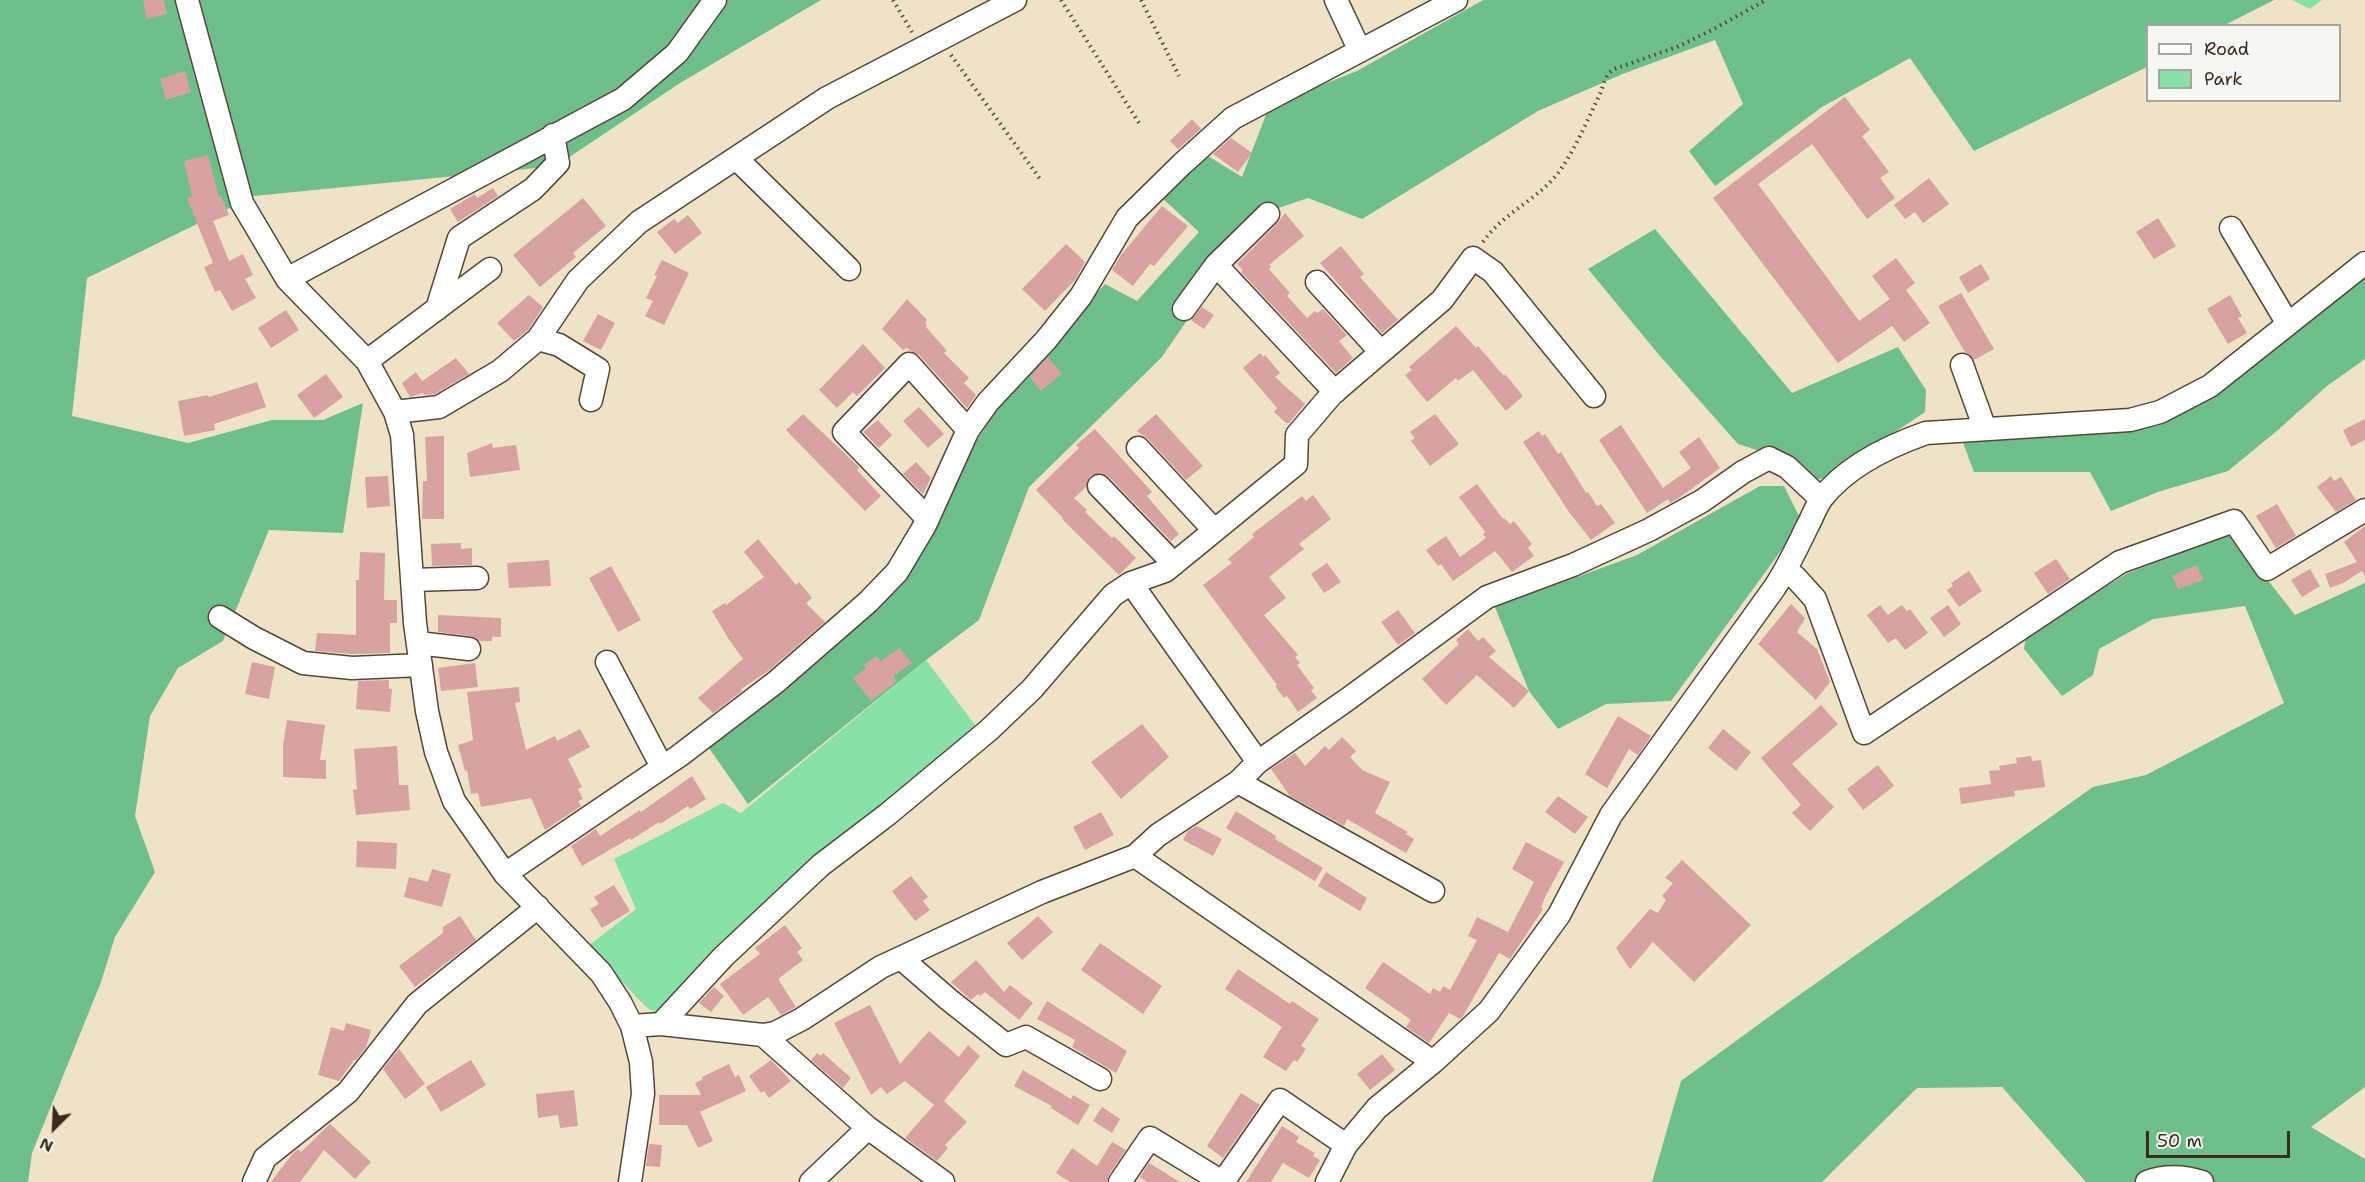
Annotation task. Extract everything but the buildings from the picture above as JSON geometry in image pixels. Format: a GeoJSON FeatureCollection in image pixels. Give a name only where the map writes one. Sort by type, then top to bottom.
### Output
{"type":"FeatureCollection","features":[{"type":"Feature","properties":{"kind":"street"},"geometry":{"type":"LineString","coordinates":[[187,0],[242,203],[287,279],[367,361],[395,412],[402,435],[412,580],[427,711],[436,752],[454,801],[506,873],[601,973],[632,1026],[641,1062],[643,1094],[630,1182]]}},
{"type":"Feature","properties":{"kind":"street"},"geometry":{"type":"LineString","coordinates":[[287,279],[623,99],[677,53],[715,0]]}},
{"type":"Feature","properties":{"kind":"street"},"geometry":{"type":"LineString","coordinates":[[395,412],[439,407],[500,371],[538,339],[578,280],[639,222],[827,99],[1015,0]]}},
{"type":"Feature","properties":{"kind":"street"},"geometry":{"type":"LineString","coordinates":[[1336,0],[1360,51]]}},
{"type":"Feature","properties":{"kind":"street"},"geometry":{"type":"LineString","coordinates":[[506,873],[662,767],[776,682],[868,602],[897,572],[928,519],[968,430],[988,402],[1046,340],[1081,296],[1127,218],[1233,118],[1456,0]]}},
{"type":"Feature","properties":{"kind":"street"},"geometry":{"type":"LineString","coordinates":[[437,309],[459,238],[533,189],[558,163],[553,135]]}},
{"type":"Feature","properties":{"kind":"street"},"geometry":{"type":"LineString","coordinates":[[736,158],[849,269]]}},
{"type":"Feature","properties":{"kind":"street"},"geometry":{"type":"LineString","coordinates":[[1184,309],[1216,265],[1268,214]]}},
{"type":"Feature","properties":{"kind":"street"},"geometry":{"type":"LineString","coordinates":[[2231,228],[2288,324]]}},
{"type":"Feature","properties":{"kind":"street"},"geometry":{"type":"LineString","coordinates":[[661,1024],[723,957],[821,866],[989,730],[1032,689],[1113,595],[1131,583],[1166,571],[1296,464],[1297,435],[1335,392],[1442,300],[1473,258],[1493,272],[1594,396]]}},
{"type":"Feature","properties":{"kind":"street"},"geometry":{"type":"LineString","coordinates":[[1327,1182],[1346,1144],[1377,1108],[1433,1062],[1488,1011],[1559,915],[1611,816],[1750,624],[1786,570],[1821,499],[1843,478],[1867,460],[1898,443],[1926,434],[2130,420],[2160,412],[2210,386],[2365,263]]}},
{"type":"Feature","properties":{"kind":"street"},"geometry":{"type":"LineString","coordinates":[[1216,265],[1335,392]]}},
{"type":"Feature","properties":{"kind":"street"},"geometry":{"type":"LineString","coordinates":[[367,361],[490,269]]}},
{"type":"Feature","properties":{"kind":"street"},"geometry":{"type":"LineString","coordinates":[[1317,282],[1381,352]]}},
{"type":"Feature","properties":{"kind":"street"},"geometry":{"type":"LineString","coordinates":[[538,339],[559,345],[598,369],[591,400]]}},
{"type":"Feature","properties":{"kind":"street"},"geometry":{"type":"LineString","coordinates":[[928,519],[844,432],[909,364],[968,430]]}},
{"type":"Feature","properties":{"kind":"street"},"geometry":{"type":"LineString","coordinates":[[1962,365],[1985,429]]}},
{"type":"Feature","properties":{"kind":"street"},"geometry":{"type":"LineString","coordinates":[[1138,448],[1213,530]]}},
{"type":"Feature","properties":{"kind":"street"},"geometry":{"type":"LineString","coordinates":[[632,1026],[661,1024],[763,1035],[775,1033],[802,1019],[881,968],[1042,892],[1135,856],[1158,835],[1238,782],[1258,762],[1487,597],[1573,565],[1649,530],[1702,501],[1743,472],[1769,458],[1787,467],[1821,499]]}},
{"type":"Feature","properties":{"kind":"street"},"geometry":{"type":"LineString","coordinates":[[1099,486],[1174,564]]}},
{"type":"Feature","properties":{"kind":"street"},"geometry":{"type":"LineString","coordinates":[[1786,570],[1795,576],[1815,599],[1864,733],[2120,562],[2234,521],[2267,569],[2365,510]]}},
{"type":"Feature","properties":{"kind":"street"},"geometry":{"type":"LineString","coordinates":[[412,580],[477,578]]}},
{"type":"Feature","properties":{"kind":"street"},"geometry":{"type":"LineString","coordinates":[[1131,583],[1258,762]]}},
{"type":"Feature","properties":{"kind":"street"},"geometry":{"type":"LineString","coordinates":[[220,617],[254,638],[303,663],[352,668],[421,665]]}},
{"type":"Feature","properties":{"kind":"street"},"geometry":{"type":"LineString","coordinates":[[418,643],[469,649]]}},
{"type":"Feature","properties":{"kind":"street"},"geometry":{"type":"LineString","coordinates":[[607,662],[662,767]]}},
{"type":"Feature","properties":{"kind":"street"},"geometry":{"type":"LineString","coordinates":[[1238,782],[1433,891]]}},
{"type":"Feature","properties":{"kind":"street"},"geometry":{"type":"LineString","coordinates":[[1135,856],[1433,1062]]}},
{"type":"Feature","properties":{"kind":"street"},"geometry":{"type":"LineString","coordinates":[[254,1182],[265,1158],[348,1092],[417,1004],[538,907]]}},
{"type":"Feature","properties":{"kind":"street"},"geometry":{"type":"LineString","coordinates":[[902,959],[1006,1045],[1026,1037],[1100,1079]]}},
{"type":"Feature","properties":{"kind":"street"},"geometry":{"type":"LineString","coordinates":[[763,1035],[868,1128],[943,1182]]}},
{"type":"Feature","properties":{"kind":"street"},"geometry":{"type":"LineString","coordinates":[[1120,1182],[1150,1138],[1223,1182],[1280,1100],[1346,1144]]}},
{"type":"Feature","properties":{"kind":"street"},"geometry":{"type":"LineString","coordinates":[[811,1182],[868,1128]]}},
{"type":"Feature","properties":{"kind":"street"},"geometry":{"type":"LineString","coordinates":[[2147,1182],[2183,1176],[2202,1182]]}},
{"type":"Feature","properties":{"kind":"path"},"geometry":{"type":"LineString","coordinates":[[893,0],[1040,179]]}},
{"type":"Feature","properties":{"kind":"path"},"geometry":{"type":"LineString","coordinates":[[1061,0],[1139,123]]}},
{"type":"Feature","properties":{"kind":"path"},"geometry":{"type":"LineString","coordinates":[[1141,0],[1179,76]]}},
{"type":"Feature","properties":{"kind":"path"},"geometry":{"type":"LineString","coordinates":[[1473,258],[1503,218],[1548,187],[1564,165],[1608,73],[1677,47],[1766,0]]}},
{"type":"Feature","properties":{"kind":"green space"},"geometry":{"type":"Polygon","coordinates":[[[0,0],[821,0],[680,83],[556,166],[254,196],[87,278],[72,416],[188,443],[272,420],[323,420],[363,403],[343,533],[269,530],[223,641],[178,668],[150,716],[135,816],[155,872],[115,937],[101,982],[32,1153],[28,1182],[0,1182],[0,0]]]}},
{"type":"Feature","properties":{"kind":"green space"},"geometry":{"type":"Polygon","coordinates":[[[1483,0],[2274,0],[2227,24],[2146,24],[2146,67],[1974,151],[1910,58],[1822,107],[1715,186],[1689,151],[1743,104],[1715,40],[1625,73],[1538,111],[1362,219],[1308,198],[1261,214],[1161,358],[1029,487],[979,620],[748,804],[709,748],[911,550],[994,412],[1023,375],[1105,284],[1137,301],[1199,232],[1161,197],[1203,153],[1242,177],[1267,112],[1309,90],[1357,71],[1483,0]]]}},
{"type":"Feature","properties":{"kind":"green space"},"geometry":{"type":"Polygon","coordinates":[[[2292,0],[2322,0],[2310,9],[2292,0]]]}},
{"type":"Feature","properties":{"kind":"green space"},"geometry":{"type":"Polygon","coordinates":[[[1655,229],[1792,393],[1898,347],[1926,390],[1925,412],[1828,477],[1810,481],[1791,461],[1738,444],[1660,356],[1588,269],[1655,229]]]}},
{"type":"Feature","properties":{"kind":"green space"},"geometry":{"type":"Polygon","coordinates":[[[2365,277],[2365,359],[2327,386],[2228,471],[2158,492],[2111,511],[2090,472],[1974,472],[1962,440],[2158,426],[2365,277]]]}},
{"type":"Feature","properties":{"kind":"green space"},"geometry":{"type":"Polygon","coordinates":[[[1760,486],[1784,486],[1802,522],[1671,701],[1606,704],[1558,729],[1529,691],[1495,607],[1637,555],[1760,486]]]}},
{"type":"Feature","properties":{"kind":"green space"},"geometry":{"type":"Polygon","coordinates":[[[2231,533],[2295,615],[2365,583],[2365,1087],[2311,1127],[2365,1159],[2365,1182],[2086,1182],[2002,1087],[1917,1088],[1822,1182],[1652,1182],[1681,1081],[2093,787],[2146,775],[2284,703],[2245,606],[2153,619],[2099,649],[2093,675],[2062,696],[2024,649],[2026,636],[2128,573],[2231,533]]]}},
{"type":"Feature","properties":{"kind":"green space"},"geometry":{"type":"Polygon","coordinates":[[[926,660],[979,730],[657,1013],[647,1008],[588,946],[636,909],[614,859],[723,803],[741,813],[926,660]]]}}]}
